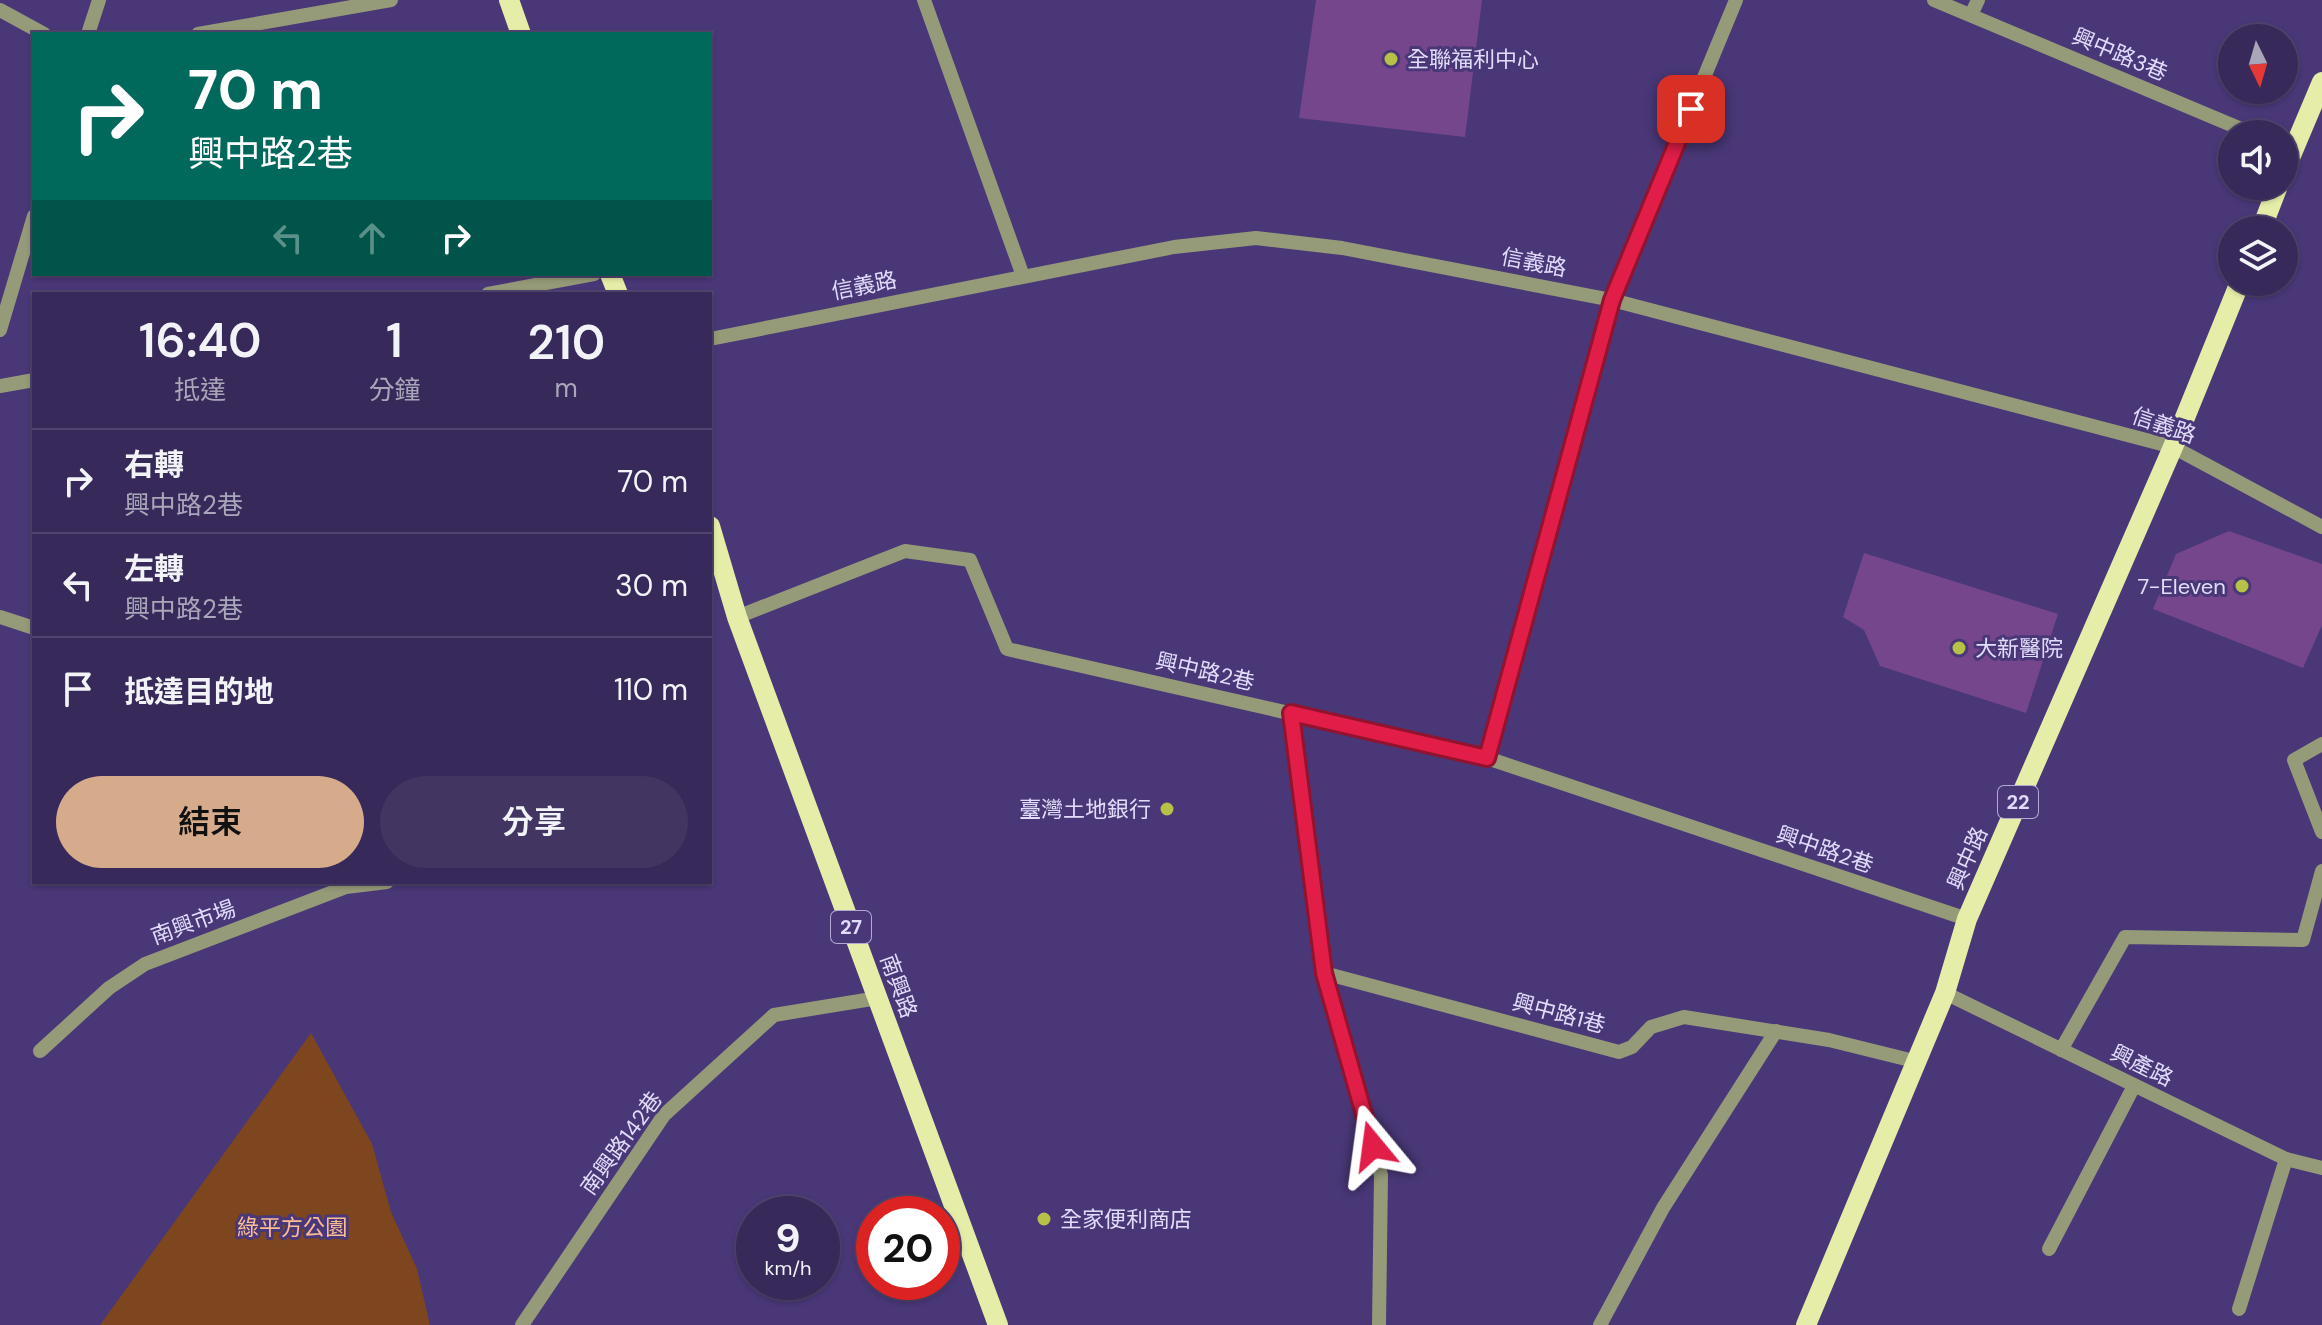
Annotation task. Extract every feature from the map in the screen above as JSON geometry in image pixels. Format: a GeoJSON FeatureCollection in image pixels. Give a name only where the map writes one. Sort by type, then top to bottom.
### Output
{"type":"FeatureCollection","features":[{"type":"Feature","properties":{"kind":"main road"},"geometry":{"type":"LineString","coordinates":[[509,0],[520,32]]}},
{"type":"Feature","properties":{"kind":"main road"},"geometry":{"type":"LineString","coordinates":[[2298,129],[2322,82]]}},
{"type":"Feature","properties":{"kind":"main road","name":"興中路"},"geometry":{"type":"LineString","coordinates":[[1806,1325],[1945,993],[1967,919],[2173,447],[2234,296]]}},
{"type":"Feature","properties":{"kind":"main road","name":"南興路"},"geometry":{"type":"LineString","coordinates":[[712,533],[737,617],[998,1325]]}},
{"type":"Feature","properties":{"kind":"street"},"geometry":{"type":"LineString","coordinates":[[89,32],[99,0]]}},
{"type":"Feature","properties":{"kind":"street"},"geometry":{"type":"LineString","coordinates":[[209,32],[391,0]]}},
{"type":"Feature","properties":{"kind":"street"},"geometry":{"type":"LineString","coordinates":[[924,0],[1023,276]]}},
{"type":"Feature","properties":{"kind":"street"},"geometry":{"type":"LineString","coordinates":[[1487,758],[1612,300],[1736,0]]}},
{"type":"Feature","properties":{"kind":"street","name":"興中路3巷"},"geometry":{"type":"LineString","coordinates":[[1934,0],[2220,120]]}},
{"type":"Feature","properties":{"kind":"street"},"geometry":{"type":"LineString","coordinates":[[1971,15],[1978,0]]}},
{"type":"Feature","properties":{"kind":"street"},"geometry":{"type":"LineString","coordinates":[[0,10],[40,32]]}},
{"type":"Feature","properties":{"kind":"street"},"geometry":{"type":"LineString","coordinates":[[0,330],[32,223]]}},
{"type":"Feature","properties":{"kind":"street","name":"信義路"},"geometry":{"type":"LineString","coordinates":[[712,339],[1174,247],[1256,238],[1342,248],[1612,300],[2173,447],[2322,527]]}},
{"type":"Feature","properties":{"kind":"street"},"geometry":{"type":"LineString","coordinates":[[499,292],[583,276]]}},
{"type":"Feature","properties":{"kind":"street"},"geometry":{"type":"LineString","coordinates":[[0,386],[32,380]]}},
{"type":"Feature","properties":{"kind":"street","name":"興中路2巷"},"geometry":{"type":"LineString","coordinates":[[737,617],[905,551],[970,560],[1007,649],[1487,758],[1967,919]]}},
{"type":"Feature","properties":{"kind":"street"},"geometry":{"type":"LineString","coordinates":[[0,617],[32,627]]}},
{"type":"Feature","properties":{"kind":"street"},"geometry":{"type":"LineString","coordinates":[[1291,713],[1324,973],[1381,1175],[1379,1325]]}},
{"type":"Feature","properties":{"kind":"street"},"geometry":{"type":"LineString","coordinates":[[2322,744],[2294,760],[2322,832]]}},
{"type":"Feature","properties":{"kind":"street"},"geometry":{"type":"LineString","coordinates":[[2061,1050],[2125,937],[2303,940],[2322,871]]}},
{"type":"Feature","properties":{"kind":"street","name":"南興市場"},"geometry":{"type":"LineString","coordinates":[[40,1051],[109,988],[145,964],[346,887],[371,884]]}},
{"type":"Feature","properties":{"kind":"street","name":"興中路1巷"},"geometry":{"type":"LineString","coordinates":[[1324,973],[1619,1052],[1632,1047],[1651,1027],[1684,1017],[1829,1040],[1914,1061]]}},
{"type":"Feature","properties":{"kind":"street","name":"興產路"},"geometry":{"type":"LineString","coordinates":[[1945,993],[2286,1159],[2322,1168]]}},
{"type":"Feature","properties":{"kind":"street","name":"南興路142巷"},"geometry":{"type":"LineString","coordinates":[[522,1325],[664,1115],[774,1015],[878,998]]}},
{"type":"Feature","properties":{"kind":"street"},"geometry":{"type":"LineString","coordinates":[[1600,1325],[1663,1208],[1776,1031]]}},
{"type":"Feature","properties":{"kind":"street"},"geometry":{"type":"LineString","coordinates":[[2049,1249],[2134,1086]]}},
{"type":"Feature","properties":{"kind":"street"},"geometry":{"type":"LineString","coordinates":[[2239,1309],[2286,1159]]}},
{"type":"Feature","properties":{"kind":"green space","name":"綠平方公園"},"geometry":{"type":"Polygon","coordinates":[[[311,1033],[372,1144],[391,1212],[417,1269],[430,1325],[100,1325],[311,1033]]]}},
{"type":"Feature","properties":{"kind":"building","name":"全聯福利中心"},"geometry":{"type":"Polygon","coordinates":[[[1316,0],[1482,0],[1465,137],[1299,118],[1316,0]]]}},
{"type":"Feature","properties":{"kind":"building","name":"7-Eleven"},"geometry":{"type":"Polygon","coordinates":[[[2229,531],[2322,564],[2322,625],[2303,668],[2153,609],[2176,554],[2229,531]]]}},
{"type":"Feature","properties":{"kind":"building","name":"大新醫院"},"geometry":{"type":"Polygon","coordinates":[[[1864,553],[2058,614],[2026,713],[1880,666],[1864,630],[1843,617],[1864,553]]]}},
{"type":"Feature","properties":{"kind":"place","name":"全聯福利中心"},"geometry":{"type":"Point","coordinates":[1391,59]}},
{"type":"Feature","properties":{"kind":"place","name":"7-Eleven"},"geometry":{"type":"Point","coordinates":[2242,586]}},
{"type":"Feature","properties":{"kind":"place","name":"大新醫院"},"geometry":{"type":"Point","coordinates":[1959,648]}},
{"type":"Feature","properties":{"kind":"place","name":"臺灣土地銀行"},"geometry":{"type":"Point","coordinates":[1167,809]}},
{"type":"Feature","properties":{"kind":"place","name":"全家便利商店"},"geometry":{"type":"Point","coordinates":[1044,1219]}},
{"type":"Feature","properties":{"kind":"route"},"geometry":{"type":"LineString","coordinates":[[1373,1146],[1324,973],[1291,713],[1487,758],[1612,300],[1691,109]]}}]}
